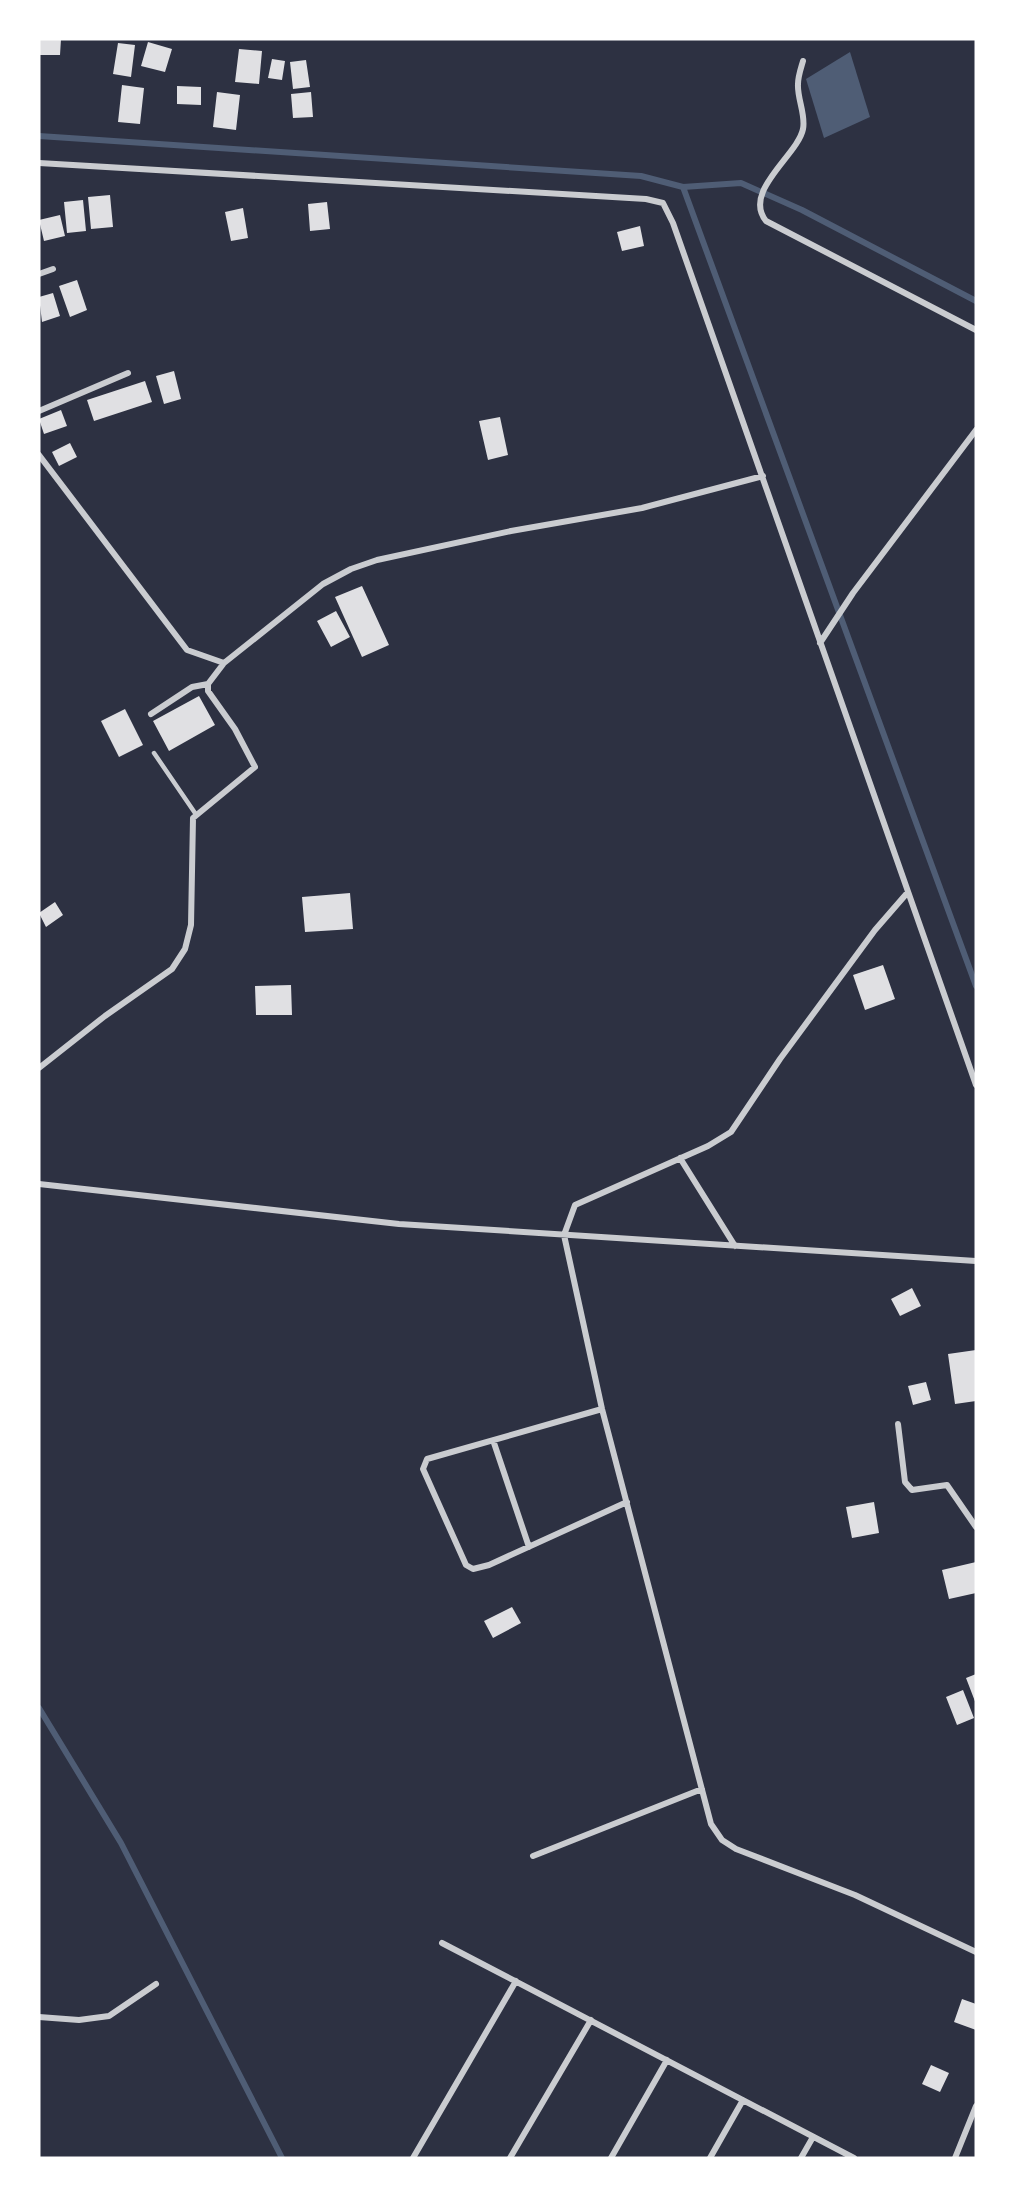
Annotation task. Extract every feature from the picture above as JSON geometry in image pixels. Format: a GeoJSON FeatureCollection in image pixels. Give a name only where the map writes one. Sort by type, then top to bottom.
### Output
{"type":"FeatureCollection","features":[{"type":"Feature","properties":{"kind":"street"},"geometry":{"type":"LineString","coordinates":[[803,61],[797,82],[804,126],[801,136],[776,168],[760,202],[759,210],[766,221],[976,330]]}},
{"type":"Feature","properties":{"kind":"street"},"geometry":{"type":"LineString","coordinates":[[39,163],[657,200],[667,209],[976,1085]]}},
{"type":"Feature","properties":{"kind":"street"},"geometry":{"type":"LineString","coordinates":[[39,274],[53,269]]}},
{"type":"Feature","properties":{"kind":"street"},"geometry":{"type":"LineString","coordinates":[[39,411],[128,374]]}},
{"type":"Feature","properties":{"kind":"street"},"geometry":{"type":"LineString","coordinates":[[820,642],[853,593],[976,430]]}},
{"type":"Feature","properties":{"kind":"street"},"geometry":{"type":"LineString","coordinates":[[39,455],[187,650],[224,663]]}},
{"type":"Feature","properties":{"kind":"street"},"geometry":{"type":"LineString","coordinates":[[39,1068],[105,1016],[172,969],[185,949],[191,925],[191,825],[195,813],[255,767],[235,729],[208,691],[208,684],[224,663],[322,584],[351,569],[377,560],[511,531],[642,508],[763,476]]}},
{"type":"Feature","properties":{"kind":"street"},"geometry":{"type":"LineString","coordinates":[[151,714],[192,687],[208,684]]}},
{"type":"Feature","properties":{"kind":"street"},"geometry":{"type":"LineString","coordinates":[[908,892],[875,930],[731,1132],[680,1158],[575,1205],[564,1235],[602,1409],[711,1824],[722,1840],[736,1849],[855,1895],[976,1952]]}},
{"type":"Feature","properties":{"kind":"street"},"geometry":{"type":"LineString","coordinates":[[680,1158],[735,1246]]}},
{"type":"Feature","properties":{"kind":"street"},"geometry":{"type":"LineString","coordinates":[[39,1184],[399,1224],[976,1261]]}},
{"type":"Feature","properties":{"kind":"street"},"geometry":{"type":"LineString","coordinates":[[602,1409],[428,1459],[423,1469],[466,1565],[479,1569],[627,1502]]}},
{"type":"Feature","properties":{"kind":"street"},"geometry":{"type":"LineString","coordinates":[[898,1424],[905,1482],[912,1490],[920,1491],[947,1485],[976,1527]]}},
{"type":"Feature","properties":{"kind":"street"},"geometry":{"type":"LineString","coordinates":[[494,1440],[529,1547]]}},
{"type":"Feature","properties":{"kind":"street"},"geometry":{"type":"LineString","coordinates":[[533,1856],[702,1789]]}},
{"type":"Feature","properties":{"kind":"street"},"geometry":{"type":"LineString","coordinates":[[442,1942],[854,2158]]}},
{"type":"Feature","properties":{"kind":"street"},"geometry":{"type":"LineString","coordinates":[[413,2158],[516,1981]]}},
{"type":"Feature","properties":{"kind":"street"},"geometry":{"type":"LineString","coordinates":[[39,2017],[79,2020],[109,2016],[156,1984]]}},
{"type":"Feature","properties":{"kind":"street"},"geometry":{"type":"LineString","coordinates":[[510,2158],[591,2020]]}},
{"type":"Feature","properties":{"kind":"street"},"geometry":{"type":"LineString","coordinates":[[611,2158],[667,2060]]}},
{"type":"Feature","properties":{"kind":"street"},"geometry":{"type":"LineString","coordinates":[[710,2158],[743,2100]]}},
{"type":"Feature","properties":{"kind":"street"},"geometry":{"type":"LineString","coordinates":[[954,2158],[976,2106]]}},
{"type":"Feature","properties":{"kind":"street"},"geometry":{"type":"LineString","coordinates":[[801,2158],[813,2137]]}},
{"type":"Feature","properties":{"kind":"lane"},"geometry":{"type":"LineString","coordinates":[[154,753],[195,813]]}},
{"type":"Feature","properties":{"kind":"water"},"geometry":{"type":"Polygon","coordinates":[[[850,52],[870,117],[824,138],[806,79],[850,52]]]}},
{"type":"Feature","properties":{"kind":"building"},"geometry":{"type":"Polygon","coordinates":[[[39,39],[61,39],[60,55],[39,55],[39,39]]]}},
{"type":"Feature","properties":{"kind":"building"},"geometry":{"type":"Polygon","coordinates":[[[148,42],[172,49],[165,72],[141,66],[148,42]]]}},
{"type":"Feature","properties":{"kind":"building"},"geometry":{"type":"Polygon","coordinates":[[[118,43],[135,45],[131,77],[113,74],[118,43]]]}},
{"type":"Feature","properties":{"kind":"building"},"geometry":{"type":"Polygon","coordinates":[[[239,49],[262,51],[259,84],[235,82],[239,49]]]}},
{"type":"Feature","properties":{"kind":"building"},"geometry":{"type":"Polygon","coordinates":[[[272,59],[285,61],[282,80],[268,78],[272,59]]]}},
{"type":"Feature","properties":{"kind":"building"},"geometry":{"type":"Polygon","coordinates":[[[306,60],[310,87],[293,89],[290,62],[306,60]]]}},
{"type":"Feature","properties":{"kind":"building"},"geometry":{"type":"Polygon","coordinates":[[[122,85],[144,88],[140,124],[118,122],[122,85]]]}},
{"type":"Feature","properties":{"kind":"building"},"geometry":{"type":"Polygon","coordinates":[[[177,86],[201,87],[201,105],[177,104],[177,86]]]}},
{"type":"Feature","properties":{"kind":"building"},"geometry":{"type":"Polygon","coordinates":[[[217,92],[240,95],[236,130],[213,127],[217,92]]]}},
{"type":"Feature","properties":{"kind":"building"},"geometry":{"type":"Polygon","coordinates":[[[311,92],[313,117],[293,118],[291,94],[311,92]]]}},
{"type":"Feature","properties":{"kind":"building"},"geometry":{"type":"Polygon","coordinates":[[[110,195],[113,227],[91,229],[88,197],[110,195]]]}},
{"type":"Feature","properties":{"kind":"building"},"geometry":{"type":"Polygon","coordinates":[[[83,200],[86,231],[67,233],[64,202],[83,200]]]}},
{"type":"Feature","properties":{"kind":"building"},"geometry":{"type":"Polygon","coordinates":[[[327,202],[330,229],[310,231],[308,204],[327,202]]]}},
{"type":"Feature","properties":{"kind":"building"},"geometry":{"type":"Polygon","coordinates":[[[243,208],[248,238],[231,241],[225,212],[243,208]]]}},
{"type":"Feature","properties":{"kind":"building"},"geometry":{"type":"Polygon","coordinates":[[[60,215],[65,236],[44,241],[39,220],[60,215]]]}},
{"type":"Feature","properties":{"kind":"building"},"geometry":{"type":"Polygon","coordinates":[[[640,226],[644,246],[622,251],[617,232],[640,226]]]}},
{"type":"Feature","properties":{"kind":"building"},"geometry":{"type":"Polygon","coordinates":[[[77,280],[87,310],[70,317],[59,286],[77,280]]]}},
{"type":"Feature","properties":{"kind":"building"},"geometry":{"type":"Polygon","coordinates":[[[53,293],[60,316],[42,322],[39,297],[53,293]]]}},
{"type":"Feature","properties":{"kind":"building"},"geometry":{"type":"Polygon","coordinates":[[[174,371],[181,399],[164,404],[156,376],[174,371]]]}},
{"type":"Feature","properties":{"kind":"building"},"geometry":{"type":"Polygon","coordinates":[[[145,381],[152,402],[94,421],[87,400],[145,381]]]}},
{"type":"Feature","properties":{"kind":"building"},"geometry":{"type":"Polygon","coordinates":[[[61,410],[67,426],[44,434],[39,419],[61,410]]]}},
{"type":"Feature","properties":{"kind":"building"},"geometry":{"type":"Polygon","coordinates":[[[500,417],[508,455],[488,460],[479,421],[500,417]]]}},
{"type":"Feature","properties":{"kind":"building"},"geometry":{"type":"Polygon","coordinates":[[[70,443],[77,457],[59,466],[52,452],[70,443]]]}},
{"type":"Feature","properties":{"kind":"building"},"geometry":{"type":"Polygon","coordinates":[[[362,586],[389,645],[362,657],[335,597],[362,586]]]}},
{"type":"Feature","properties":{"kind":"building"},"geometry":{"type":"Polygon","coordinates":[[[336,611],[350,637],[331,647],[317,621],[336,611]]]}},
{"type":"Feature","properties":{"kind":"building"},"geometry":{"type":"Polygon","coordinates":[[[199,696],[215,725],[169,751],[153,721],[199,696]]]}},
{"type":"Feature","properties":{"kind":"building"},"geometry":{"type":"Polygon","coordinates":[[[125,709],[143,745],[119,757],[101,721],[125,709]]]}},
{"type":"Feature","properties":{"kind":"building"},"geometry":{"type":"Polygon","coordinates":[[[350,893],[353,929],[305,932],[302,897],[350,893]]]}},
{"type":"Feature","properties":{"kind":"building"},"geometry":{"type":"Polygon","coordinates":[[[55,902],[63,915],[46,927],[39,913],[55,902]]]}},
{"type":"Feature","properties":{"kind":"building"},"geometry":{"type":"Polygon","coordinates":[[[883,965],[895,999],[865,1010],[853,975],[883,965]]]}},
{"type":"Feature","properties":{"kind":"building"},"geometry":{"type":"Polygon","coordinates":[[[291,985],[292,1015],[256,1015],[255,986],[291,985]]]}},
{"type":"Feature","properties":{"kind":"building"},"geometry":{"type":"Polygon","coordinates":[[[912,1288],[921,1306],[900,1316],[891,1299],[912,1288]]]}},
{"type":"Feature","properties":{"kind":"building"},"geometry":{"type":"Polygon","coordinates":[[[976,1350],[976,1401],[955,1404],[948,1354],[976,1350]]]}},
{"type":"Feature","properties":{"kind":"building"},"geometry":{"type":"Polygon","coordinates":[[[926,1382],[931,1400],[913,1405],[908,1386],[926,1382]]]}},
{"type":"Feature","properties":{"kind":"building"},"geometry":{"type":"Polygon","coordinates":[[[874,1502],[879,1533],[852,1538],[846,1507],[874,1502]]]}},
{"type":"Feature","properties":{"kind":"building"},"geometry":{"type":"Polygon","coordinates":[[[976,1562],[976,1593],[949,1599],[942,1570],[976,1562]]]}},
{"type":"Feature","properties":{"kind":"building"},"geometry":{"type":"Polygon","coordinates":[[[512,1607],[521,1623],[493,1638],[484,1621],[512,1607]]]}},
{"type":"Feature","properties":{"kind":"building"},"geometry":{"type":"Polygon","coordinates":[[[976,1674],[976,1704],[966,1678],[976,1674]]]}},
{"type":"Feature","properties":{"kind":"building"},"geometry":{"type":"Polygon","coordinates":[[[963,1690],[974,1718],[957,1725],[946,1697],[963,1690]]]}},
{"type":"Feature","properties":{"kind":"building"},"geometry":{"type":"Polygon","coordinates":[[[962,1999],[976,2004],[976,2030],[954,2022],[962,1999]]]}},
{"type":"Feature","properties":{"kind":"building"},"geometry":{"type":"Polygon","coordinates":[[[931,2065],[949,2073],[940,2092],[922,2084],[931,2065]]]}},
{"type":"Feature","properties":{"kind":"waterway"},"geometry":{"type":"LineString","coordinates":[[39,136],[641,176],[683,187],[741,183],[802,210],[976,301]]}},
{"type":"Feature","properties":{"kind":"waterway"},"geometry":{"type":"LineString","coordinates":[[683,187],[976,986]]}},
{"type":"Feature","properties":{"kind":"waterway"},"geometry":{"type":"LineString","coordinates":[[39,1708],[121,1843],[282,2158]]}}]}
